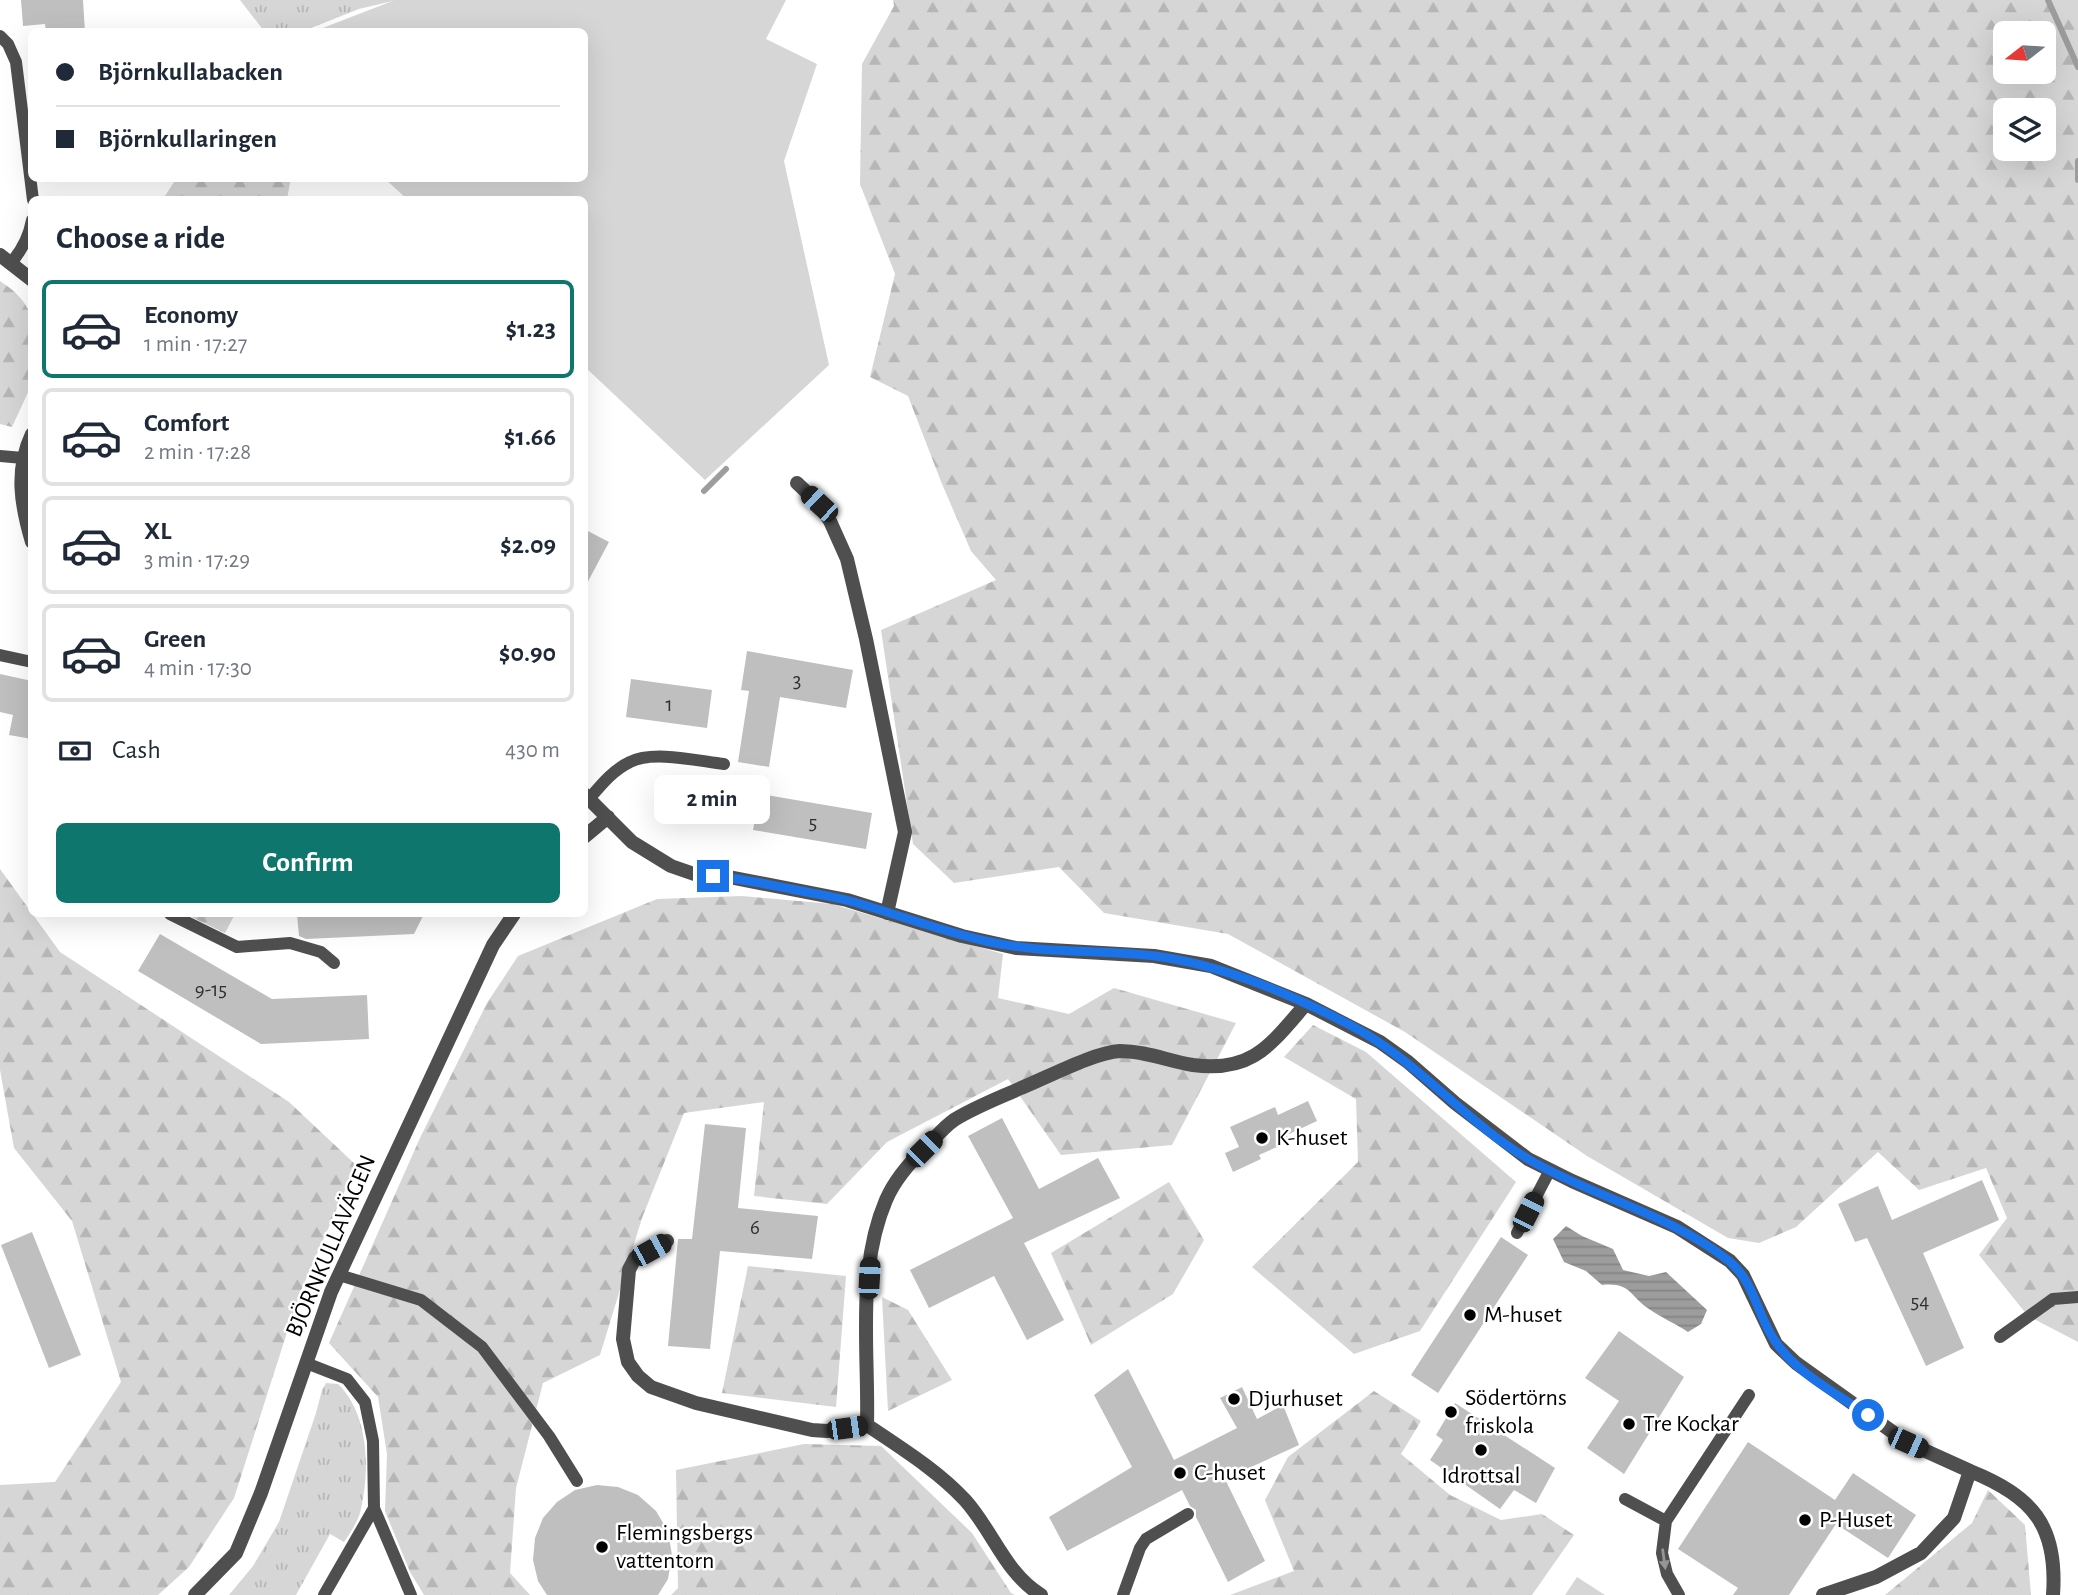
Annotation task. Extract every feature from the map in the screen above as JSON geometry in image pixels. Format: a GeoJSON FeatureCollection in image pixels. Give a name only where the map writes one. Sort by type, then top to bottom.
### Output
{"type":"FeatureCollection","features":[{"type":"Feature","properties":{"kind":"street"},"geometry":{"type":"LineString","coordinates":[[5,259],[28,277]]}},
{"type":"Feature","properties":{"kind":"street"},"geometry":{"type":"LineString","coordinates":[[28,445],[23,458],[21,491],[28,523]]}},
{"type":"Feature","properties":{"kind":"street"},"geometry":{"type":"LineString","coordinates":[[797,483],[819,504],[830,520],[847,559],[866,639],[905,832],[887,913]]}},
{"type":"Feature","properties":{"kind":"street"},"geometry":{"type":"LineString","coordinates":[[588,797],[632,842],[671,866],[697,875],[729,877],[847,900],[962,936],[1016,948],[1154,956],[1211,966],[1306,1004],[1380,1042],[1505,1143],[1550,1170],[1677,1227],[1730,1262],[1743,1275],[1776,1343],[1812,1376],[1908,1443],[2012,1490],[2029,1505],[2043,1524],[2050,1546],[2053,1595]]}},
{"type":"Feature","properties":{"kind":"street"},"geometry":{"type":"LineString","coordinates":[[588,834],[608,817]]}},
{"type":"Feature","properties":{"kind":"street","name":"BJÖRNKULLAVÄGEN"},"geometry":{"type":"LineString","coordinates":[[195,1595],[236,1553],[261,1493],[339,1275],[492,945],[512,917]]}},
{"type":"Feature","properties":{"kind":"street"},"geometry":{"type":"LineString","coordinates":[[867,1425],[870,1252],[886,1199],[907,1166],[940,1132],[953,1121],[994,1101],[1118,1051],[1156,1055],[1193,1065],[1241,1062],[1258,1055],[1306,1004]]}},
{"type":"Feature","properties":{"kind":"street"},"geometry":{"type":"LineString","coordinates":[[667,1241],[635,1258],[629,1270],[623,1339],[628,1362],[638,1376],[651,1387],[695,1403],[812,1430],[827,1431],[867,1425],[919,1460],[963,1499],[1014,1573],[1041,1595]]}},
{"type":"Feature","properties":{"kind":"street"},"geometry":{"type":"LineString","coordinates":[[1822,1595],[1876,1577],[1921,1553],[1954,1518],[1970,1471]]}},
{"type":"Feature","properties":{"kind":"lane"},"geometry":{"type":"LineString","coordinates":[[0,36],[8,44],[16,62],[28,159]]}},
{"type":"Feature","properties":{"kind":"lane"},"geometry":{"type":"LineString","coordinates":[[5,259],[21,251],[28,235]]}},
{"type":"Feature","properties":{"kind":"lane"},"geometry":{"type":"LineString","coordinates":[[0,456],[23,458]]}},
{"type":"Feature","properties":{"kind":"lane"},"geometry":{"type":"LineString","coordinates":[[0,655],[28,661]]}},
{"type":"Feature","properties":{"kind":"lane"},"geometry":{"type":"LineString","coordinates":[[588,795],[632,760],[662,756],[723,764]]}},
{"type":"Feature","properties":{"kind":"lane"},"geometry":{"type":"LineString","coordinates":[[176,917],[237,947],[290,943],[321,952],[334,963]]}},
{"type":"Feature","properties":{"kind":"lane"},"geometry":{"type":"LineString","coordinates":[[1517,1233],[1550,1170]]}},
{"type":"Feature","properties":{"kind":"lane"},"geometry":{"type":"LineString","coordinates":[[339,1275],[421,1300],[482,1347],[549,1436],[577,1481]]}},
{"type":"Feature","properties":{"kind":"lane"},"geometry":{"type":"LineString","coordinates":[[2000,1337],[2053,1299],[2078,1297]]}},
{"type":"Feature","properties":{"kind":"lane"},"geometry":{"type":"LineString","coordinates":[[306,1363],[347,1379],[365,1402],[373,1441],[374,1508],[411,1595]]}},
{"type":"Feature","properties":{"kind":"lane"},"geometry":{"type":"LineString","coordinates":[[1679,1595],[1667,1574],[1662,1553],[1666,1521],[1749,1395]]}},
{"type":"Feature","properties":{"kind":"lane"},"geometry":{"type":"LineString","coordinates":[[1625,1499],[1666,1521]]}},
{"type":"Feature","properties":{"kind":"lane"},"geometry":{"type":"LineString","coordinates":[[324,1595],[374,1508]]}},
{"type":"Feature","properties":{"kind":"lane"},"geometry":{"type":"LineString","coordinates":[[1123,1595],[1140,1548],[1146,1539],[1188,1514]]}},
{"type":"Feature","properties":{"kind":"green space"},"geometry":{"type":"Polygon","coordinates":[[[240,0],[397,0],[359,9],[311,28],[262,28],[240,0]]]}},
{"type":"Feature","properties":{"kind":"green space"},"geometry":{"type":"Polygon","coordinates":[[[395,0],[786,0],[766,39],[817,64],[784,161],[829,365],[705,480],[588,370],[588,196],[404,196],[388,182],[588,182],[588,28],[323,28],[395,0]]]}},
{"type":"Feature","properties":{"kind":"green space"},"geometry":{"type":"Polygon","coordinates":[[[893,0],[2078,0],[2078,1342],[2028,1316],[1979,1255],[2007,1218],[1986,1168],[1919,1190],[1878,1152],[1796,1227],[1759,1243],[1728,1238],[1587,1156],[1405,1032],[1228,934],[1104,913],[1059,867],[954,883],[913,844],[881,630],[996,580],[971,551],[908,396],[870,377],[895,274],[860,184],[862,64],[894,6],[893,0]]]}},
{"type":"Feature","properties":{"kind":"green space"},"geometry":{"type":"Polygon","coordinates":[[[174,182],[290,182],[288,196],[165,196],[174,182]]]}},
{"type":"Feature","properties":{"kind":"green space"},"geometry":{"type":"Polygon","coordinates":[[[0,281],[19,296],[28,309],[28,392],[12,427],[0,424],[0,281]]]}},
{"type":"Feature","properties":{"kind":"green space"},"geometry":{"type":"Polygon","coordinates":[[[0,869],[28,908],[28,917],[35,917],[60,952],[289,1102],[356,1165],[299,1295],[234,1498],[189,1567],[158,1595],[0,1595],[0,1485],[55,1482],[121,1382],[72,1221],[14,1148],[0,1070],[0,869]]]}},
{"type":"Feature","properties":{"kind":"green space"},"geometry":{"type":"Polygon","coordinates":[[[742,896],[832,904],[1003,954],[998,998],[1069,1014],[1114,988],[1236,1023],[1172,1145],[1061,1155],[1008,1079],[887,1142],[827,1204],[754,1196],[764,1102],[684,1113],[642,1218],[600,1355],[543,1383],[516,1488],[510,1573],[530,1595],[424,1595],[410,1572],[385,1511],[387,1454],[378,1397],[329,1343],[420,1138],[487,1003],[518,956],[657,899],[742,896]]]}},
{"type":"Feature","properties":{"kind":"green space"},"geometry":{"type":"Polygon","coordinates":[[[191,917],[233,917],[225,933],[191,917]]]}},
{"type":"Feature","properties":{"kind":"green space"},"geometry":{"type":"Polygon","coordinates":[[[1313,1025],[1366,1052],[1516,1182],[1420,1331],[1354,1354],[1252,1267],[1358,1162],[1356,1099],[1284,1057],[1313,1025]]]}},
{"type":"Feature","properties":{"kind":"green space"},"geometry":{"type":"Polygon","coordinates":[[[1169,1182],[1204,1240],[1173,1294],[1091,1345],[1051,1253],[1169,1182]]]}},
{"type":"Feature","properties":{"kind":"green space"},"geometry":{"type":"Polygon","coordinates":[[[748,1266],[846,1276],[836,1407],[722,1393],[748,1266]]]}},
{"type":"Feature","properties":{"kind":"green space"},"geometry":{"type":"Polygon","coordinates":[[[882,1297],[908,1310],[952,1380],[888,1411],[882,1297]]]}},
{"type":"Feature","properties":{"kind":"green space"},"geometry":{"type":"Polygon","coordinates":[[[326,1383],[338,1384],[349,1397],[362,1428],[366,1463],[363,1497],[357,1520],[344,1542],[330,1534],[296,1595],[229,1595],[253,1566],[279,1522],[326,1383]]]}},
{"type":"Feature","properties":{"kind":"green space"},"geometry":{"type":"Polygon","coordinates":[[[1374,1391],[1421,1421],[1401,1454],[1450,1495],[1501,1520],[1542,1514],[1574,1535],[1532,1595],[1230,1595],[1294,1571],[1265,1500],[1288,1457],[1374,1391]]]}},
{"type":"Feature","properties":{"kind":"green space"},"geometry":{"type":"Polygon","coordinates":[[[804,1444],[881,1446],[972,1533],[1011,1593],[1015,1595],[671,1595],[678,1588],[676,1470],[804,1444]]]}},
{"type":"Feature","properties":{"kind":"green space"},"geometry":{"type":"Polygon","coordinates":[[[1988,1490],[2025,1525],[2031,1595],[1885,1595],[1972,1523],[1988,1490]]]}},
{"type":"Feature","properties":{"kind":"green space"},"geometry":{"type":"Polygon","coordinates":[[[1577,1577],[1605,1595],[1565,1595],[1577,1577]]]}},
{"type":"Feature","properties":{"kind":"shaded area"},"geometry":{"type":"Polygon","coordinates":[[[1566,1226],[1613,1249],[1623,1270],[1649,1276],[1666,1272],[1707,1310],[1701,1324],[1688,1332],[1649,1309],[1624,1288],[1602,1285],[1586,1271],[1564,1262],[1553,1239],[1566,1226]]]}},
{"type":"Feature","properties":{"kind":"building"},"geometry":{"type":"Polygon","coordinates":[[[21,0],[83,0],[85,28],[46,28],[45,24],[23,26],[21,0]]]}},
{"type":"Feature","properties":{"kind":"building"},"geometry":{"type":"Polygon","coordinates":[[[588,531],[609,542],[588,581],[588,531]]]}},
{"type":"Feature","properties":{"kind":"building"},"geometry":{"type":"Polygon","coordinates":[[[747,651],[853,670],[846,708],[780,697],[769,767],[738,762],[749,691],[741,690],[747,651]]]}},
{"type":"Feature","properties":{"kind":"building"},"geometry":{"type":"Polygon","coordinates":[[[0,674],[28,680],[28,738],[9,735],[13,715],[0,712],[0,674]]]}},
{"type":"Feature","properties":{"kind":"building"},"geometry":{"type":"Polygon","coordinates":[[[631,679],[712,690],[707,728],[626,717],[631,679]]]}},
{"type":"Feature","properties":{"kind":"building"},"geometry":{"type":"Polygon","coordinates":[[[760,794],[872,813],[866,849],[753,830],[760,794]]]}},
{"type":"Feature","properties":{"kind":"building"},"geometry":{"type":"Polygon","coordinates":[[[297,917],[422,917],[414,934],[306,939],[299,936],[297,917]]]}},
{"type":"Feature","properties":{"kind":"building"},"geometry":{"type":"Polygon","coordinates":[[[160,934],[272,999],[367,995],[369,1039],[261,1044],[138,971],[160,934]]]}},
{"type":"Feature","properties":{"kind":"building","name":"K-huset"},"geometry":{"type":"Polygon","coordinates":[[[1308,1101],[1317,1121],[1287,1135],[1290,1141],[1259,1155],[1261,1159],[1233,1172],[1225,1153],[1239,1147],[1230,1127],[1275,1107],[1278,1115],[1308,1101]]]}},
{"type":"Feature","properties":{"kind":"building"},"geometry":{"type":"Polygon","coordinates":[[[1002,1118],[1039,1189],[1098,1158],[1120,1198],[1024,1243],[1064,1320],[1027,1340],[994,1276],[929,1308],[910,1270],[1013,1218],[968,1136],[1002,1118]]]}},
{"type":"Feature","properties":{"kind":"building"},"geometry":{"type":"Polygon","coordinates":[[[705,1124],[746,1128],[738,1208],[818,1216],[812,1259],[720,1251],[710,1349],[668,1346],[678,1239],[692,1239],[705,1124]]]}},
{"type":"Feature","properties":{"kind":"building"},"geometry":{"type":"Polygon","coordinates":[[[1982,1180],[1999,1220],[1923,1253],[1964,1348],[1926,1366],[1867,1238],[1855,1242],[1838,1204],[1878,1186],[1892,1220],[1982,1180]]]}},
{"type":"Feature","properties":{"kind":"building"},"geometry":{"type":"Polygon","coordinates":[[[32,1232],[81,1355],[49,1368],[1,1245],[32,1232]]]}},
{"type":"Feature","properties":{"kind":"building","name":"M-huset"},"geometry":{"type":"Polygon","coordinates":[[[1501,1237],[1528,1255],[1438,1393],[1411,1375],[1501,1237]]]}},
{"type":"Feature","properties":{"kind":"building","name":"Tre Kockar"},"geometry":{"type":"Polygon","coordinates":[[[1619,1331],[1684,1377],[1624,1474],[1587,1448],[1619,1401],[1585,1378],[1619,1331]]]}},
{"type":"Feature","properties":{"kind":"building","name":"C-huset"},"geometry":{"type":"Polygon","coordinates":[[[1128,1369],[1174,1460],[1237,1428],[1220,1398],[1242,1387],[1257,1419],[1283,1405],[1299,1445],[1225,1479],[1265,1561],[1228,1582],[1196,1517],[1196,1510],[1190,1506],[1182,1490],[1067,1551],[1049,1517],[1132,1467],[1094,1395],[1128,1369]]]}},
{"type":"Feature","properties":{"kind":"building","name":"Idrottsal"},"geometry":{"type":"Polygon","coordinates":[[[1455,1403],[1555,1468],[1536,1503],[1514,1490],[1500,1509],[1430,1460],[1443,1440],[1436,1435],[1455,1403]]]}},
{"type":"Feature","properties":{"kind":"building","name":"P-Huset"},"geometry":{"type":"Polygon","coordinates":[[[1748,1442],[1835,1500],[1853,1473],[1916,1515],[1888,1558],[1836,1524],[1789,1595],[1733,1595],[1738,1588],[1678,1549],[1748,1442]]]}},
{"type":"Feature","properties":{"kind":"building","name":"Flemingsbergs vattentorn"},"geometry":{"type":"Polygon","coordinates":[[[597,1485],[618,1487],[638,1495],[656,1511],[668,1531],[672,1555],[668,1579],[658,1595],[547,1595],[538,1581],[533,1560],[535,1538],[543,1518],[557,1502],[575,1490],[597,1485]]]}},
{"type":"Feature","properties":{"kind":"waterway"},"geometry":{"type":"LineString","coordinates":[[2048,0],[2078,67]]}},
{"type":"Feature","properties":{"kind":"waterway"},"geometry":{"type":"LineString","coordinates":[[2078,161],[2078,180]]}},
{"type":"Feature","properties":{"kind":"waterway"},"geometry":{"type":"LineString","coordinates":[[704,491],[726,469]]}},
{"type":"Feature","properties":{"kind":"place","name":"K-huset"},"geometry":{"type":"Point","coordinates":[1262,1138]}},
{"type":"Feature","properties":{"kind":"place","name":"M-huset"},"geometry":{"type":"Point","coordinates":[1470,1315]}},
{"type":"Feature","properties":{"kind":"place","name":"Djurhuset"},"geometry":{"type":"Point","coordinates":[1234,1399]}},
{"type":"Feature","properties":{"kind":"place","name":"Södertörns friskola"},"geometry":{"type":"Point","coordinates":[1451,1412]}},
{"type":"Feature","properties":{"kind":"place","name":"Tre Kockar"},"geometry":{"type":"Point","coordinates":[1629,1424]}},
{"type":"Feature","properties":{"kind":"place","name":"Idrottsal"},"geometry":{"type":"Point","coordinates":[1481,1450]}},
{"type":"Feature","properties":{"kind":"place","name":"C-huset"},"geometry":{"type":"Point","coordinates":[1180,1473]}},
{"type":"Feature","properties":{"kind":"place","name":"P-Huset"},"geometry":{"type":"Point","coordinates":[1805,1520]}},
{"type":"Feature","properties":{"kind":"place","name":"Flemingsbergs vattentorn"},"geometry":{"type":"Point","coordinates":[602,1547]}},
{"type":"Feature","properties":{"kind":"route"},"geometry":{"type":"LineString","coordinates":[[713,876],[847,900],[962,936],[1016,948],[1154,956],[1211,966],[1306,1004],[1380,1042],[1528,1159],[1677,1227],[1730,1262],[1743,1275],[1776,1343],[1812,1376],[1868,1415]]}}]}
